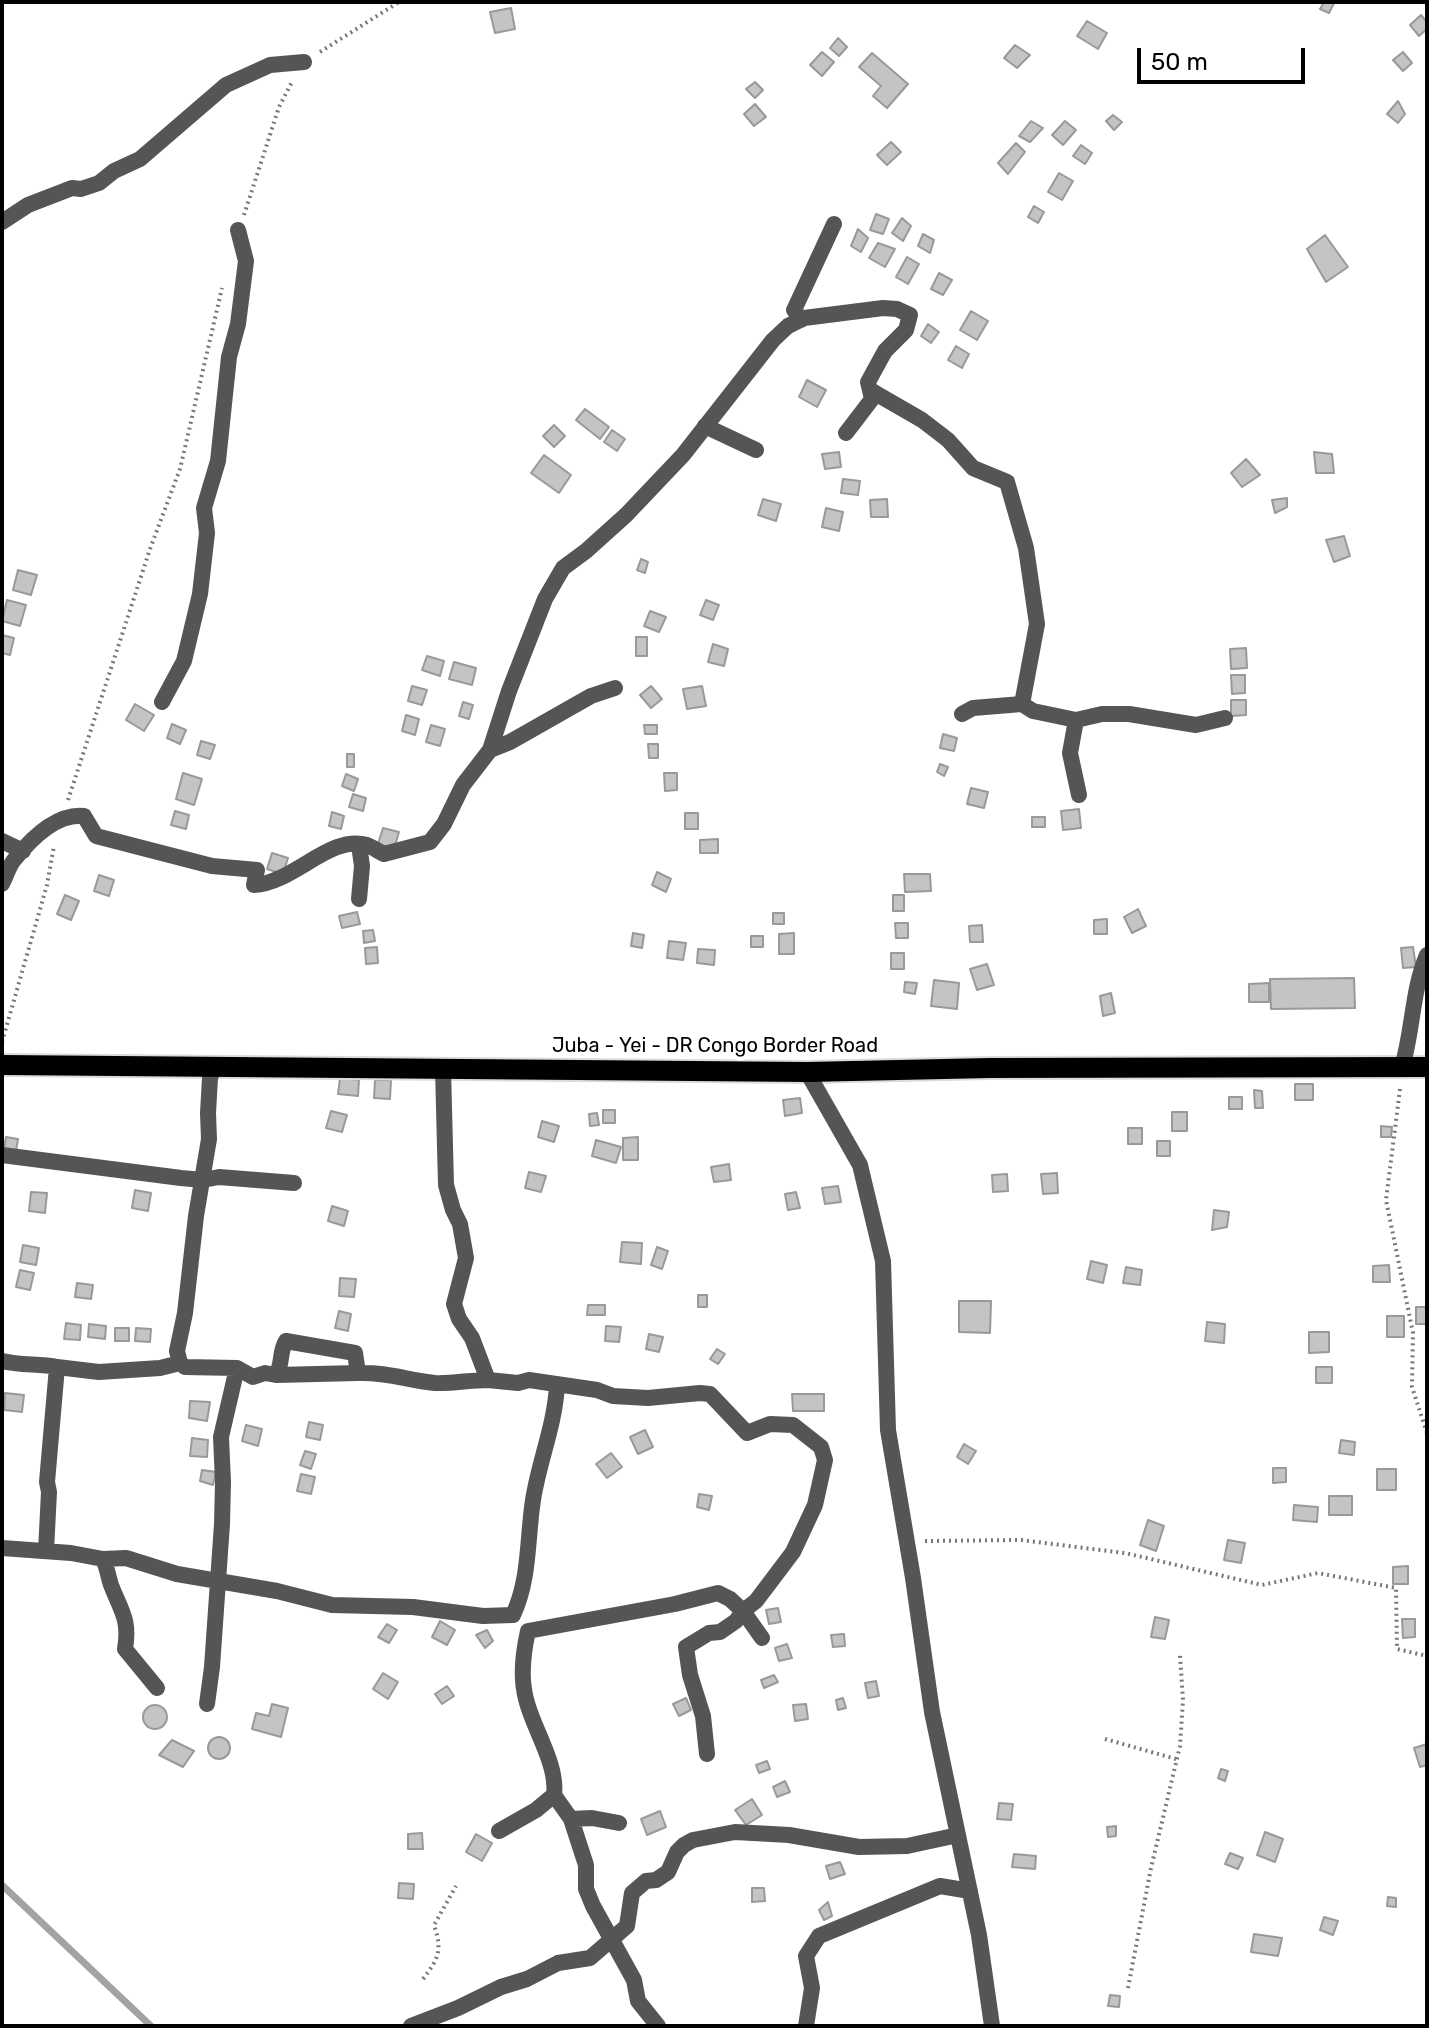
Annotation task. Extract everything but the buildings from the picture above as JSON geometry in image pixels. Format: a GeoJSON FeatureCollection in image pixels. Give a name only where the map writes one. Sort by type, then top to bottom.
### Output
{"type":"FeatureCollection","features":[{"type":"Feature","properties":{"kind":"main road","name":"Juba - Yei - DR Congo Border Road"},"geometry":{"type":"LineString","coordinates":[[2,1065],[807,1072],[990,1068],[1427,1067]]}},
{"type":"Feature","properties":{"kind":"street"},"geometry":{"type":"LineString","coordinates":[[2,222],[28,205],[72,188],[81,189],[99,183],[114,171],[140,159],[226,85],[270,65],[304,62]]}},
{"type":"Feature","properties":{"kind":"street"},"geometry":{"type":"LineString","coordinates":[[801,320],[794,310],[834,224]]}},
{"type":"Feature","properties":{"kind":"street"},"geometry":{"type":"LineString","coordinates":[[162,702],[184,661],[200,594],[207,533],[204,508],[218,461],[229,357],[238,324],[246,261],[238,230]]}},
{"type":"Feature","properties":{"kind":"street"},"geometry":{"type":"LineString","coordinates":[[3,875],[48,825],[75,815],[84,816],[96,836],[212,866],[257,870],[254,885],[268,885],[290,875],[335,847],[365,844],[384,854],[430,842],[444,824],[463,785],[490,750],[545,599],[563,568],[626,515],[683,455],[773,340],[788,326],[801,320],[883,308],[897,309],[910,315],[906,330],[885,351],[868,382],[872,399],[846,433]]}},
{"type":"Feature","properties":{"kind":"street"},"geometry":{"type":"LineString","coordinates":[[870,390],[922,420],[948,440],[973,468],[1007,482],[1026,548],[1037,624],[1022,704]]}},
{"type":"Feature","properties":{"kind":"street"},"geometry":{"type":"LineString","coordinates":[[705,426],[756,450]]}},
{"type":"Feature","properties":{"kind":"street"},"geometry":{"type":"LineString","coordinates":[[490,750],[591,696],[615,688]]}},
{"type":"Feature","properties":{"kind":"street"},"geometry":{"type":"LineString","coordinates":[[962,714],[973,708],[1022,704],[1033,711],[1076,720],[1102,714],[1129,714],[1196,725],[1225,718]]}},
{"type":"Feature","properties":{"kind":"street"},"geometry":{"type":"LineString","coordinates":[[1076,720],[1070,753],[1079,795]]}},
{"type":"Feature","properties":{"kind":"street"},"geometry":{"type":"LineString","coordinates":[[2,841],[23,851]]}},
{"type":"Feature","properties":{"kind":"street"},"geometry":{"type":"LineString","coordinates":[[359,845],[362,866],[359,899]]}},
{"type":"Feature","properties":{"kind":"street"},"geometry":{"type":"LineString","coordinates":[[1402,1067],[1410,1042],[1418,982],[1427,955]]}},
{"type":"Feature","properties":{"kind":"street"},"geometry":{"type":"LineString","coordinates":[[214,1067],[210,1078],[209,1139],[177,1351],[180,1363],[185,1367],[237,1368],[253,1377],[265,1373],[382,1372],[440,1384],[458,1380],[518,1383],[529,1380],[597,1390],[613,1396],[648,1398],[710,1394],[747,1433],[770,1424],[793,1425],[821,1447],[825,1460],[815,1505],[778,1575],[736,1621],[686,1647],[690,1675],[703,1716],[707,1754]]}},
{"type":"Feature","properties":{"kind":"street"},"geometry":{"type":"LineString","coordinates":[[443,1069],[446,1185],[460,1224],[466,1258],[454,1304],[459,1319],[472,1338],[488,1380]]}},
{"type":"Feature","properties":{"kind":"street"},"geometry":{"type":"LineString","coordinates":[[807,1072],[860,1165],[883,1261],[888,1430],[932,1712],[970,1891],[992,2026]]}},
{"type":"Feature","properties":{"kind":"street"},"geometry":{"type":"LineString","coordinates":[[2,1155],[203,1180],[219,1177],[294,1183]]}},
{"type":"Feature","properties":{"kind":"street"},"geometry":{"type":"LineString","coordinates":[[276,1375],[281,1368],[280,1351],[286,1341],[355,1353],[358,1373]]}},
{"type":"Feature","properties":{"kind":"street"},"geometry":{"type":"LineString","coordinates":[[2,1361],[99,1372],[160,1368],[180,1363]]}},
{"type":"Feature","properties":{"kind":"street"},"geometry":{"type":"LineString","coordinates":[[46,1551],[47,1482],[57,1367]]}},
{"type":"Feature","properties":{"kind":"street"},"geometry":{"type":"LineString","coordinates":[[207,1704],[223,1492],[221,1437],[237,1368]]}},
{"type":"Feature","properties":{"kind":"street"},"geometry":{"type":"LineString","coordinates":[[2,1548],[71,1553],[103,1559],[126,1558],[166,1571],[277,1591],[332,1605],[413,1607],[483,1616],[513,1615],[524,1585],[533,1499],[549,1440],[557,1385]]}},
{"type":"Feature","properties":{"kind":"street"},"geometry":{"type":"LineString","coordinates":[[103,1559],[109,1581],[125,1612],[128,1632],[125,1649],[157,1688]]}},
{"type":"Feature","properties":{"kind":"street"},"geometry":{"type":"LineString","coordinates":[[658,2026],[638,2001],[634,1980],[586,1889],[586,1865],[571,1819],[554,1795],[553,1777],[523,1686],[523,1657],[528,1631],[718,1593],[743,1611],[762,1638]]}},
{"type":"Feature","properties":{"kind":"street"},"geometry":{"type":"LineString","coordinates":[[499,1831],[536,1810],[554,1795]]}},
{"type":"Feature","properties":{"kind":"street"},"geometry":{"type":"LineString","coordinates":[[571,1819],[592,1818],[619,1823]]}},
{"type":"Feature","properties":{"kind":"street"},"geometry":{"type":"LineString","coordinates":[[411,2026],[527,1979],[558,1963],[590,1958],[627,1926],[632,1893],[646,1881],[656,1880],[668,1872],[677,1852],[693,1840],[749,1832],[859,1847],[907,1846],[958,1835]]}},
{"type":"Feature","properties":{"kind":"street"},"geometry":{"type":"LineString","coordinates":[[806,2026],[812,1988],[806,1956],[819,1936],[940,1886],[970,1891]]}},
{"type":"Feature","properties":{"kind":"path"},"geometry":{"type":"LineString","coordinates":[[238,230],[279,107],[304,62],[399,2]]}},
{"type":"Feature","properties":{"kind":"path"},"geometry":{"type":"LineString","coordinates":[[2,1042],[47,885],[60,820],[130,617],[150,549],[180,469],[225,277]]}},
{"type":"Feature","properties":{"kind":"path"},"geometry":{"type":"LineString","coordinates":[[1402,1067],[1386,1200],[1413,1333],[1412,1387],[1427,1433]]}},
{"type":"Feature","properties":{"kind":"path"},"geometry":{"type":"LineString","coordinates":[[906,1542],[1021,1540],[1125,1553],[1262,1585],[1318,1573],[1396,1588],[1397,1649],[1427,1656]]}},
{"type":"Feature","properties":{"kind":"path"},"geometry":{"type":"LineString","coordinates":[[1128,1988],[1151,1868],[1180,1746],[1183,1700],[1180,1655]]}},
{"type":"Feature","properties":{"kind":"path"},"geometry":{"type":"LineString","coordinates":[[1105,1739],[1176,1759]]}},
{"type":"Feature","properties":{"kind":"path"},"geometry":{"type":"LineString","coordinates":[[423,1979],[439,1958],[434,1925],[456,1886]]}},
{"type":"Feature","properties":{"kind":"waterway"},"geometry":{"type":"LineString","coordinates":[[2,1885],[151,2026]]}}]}
